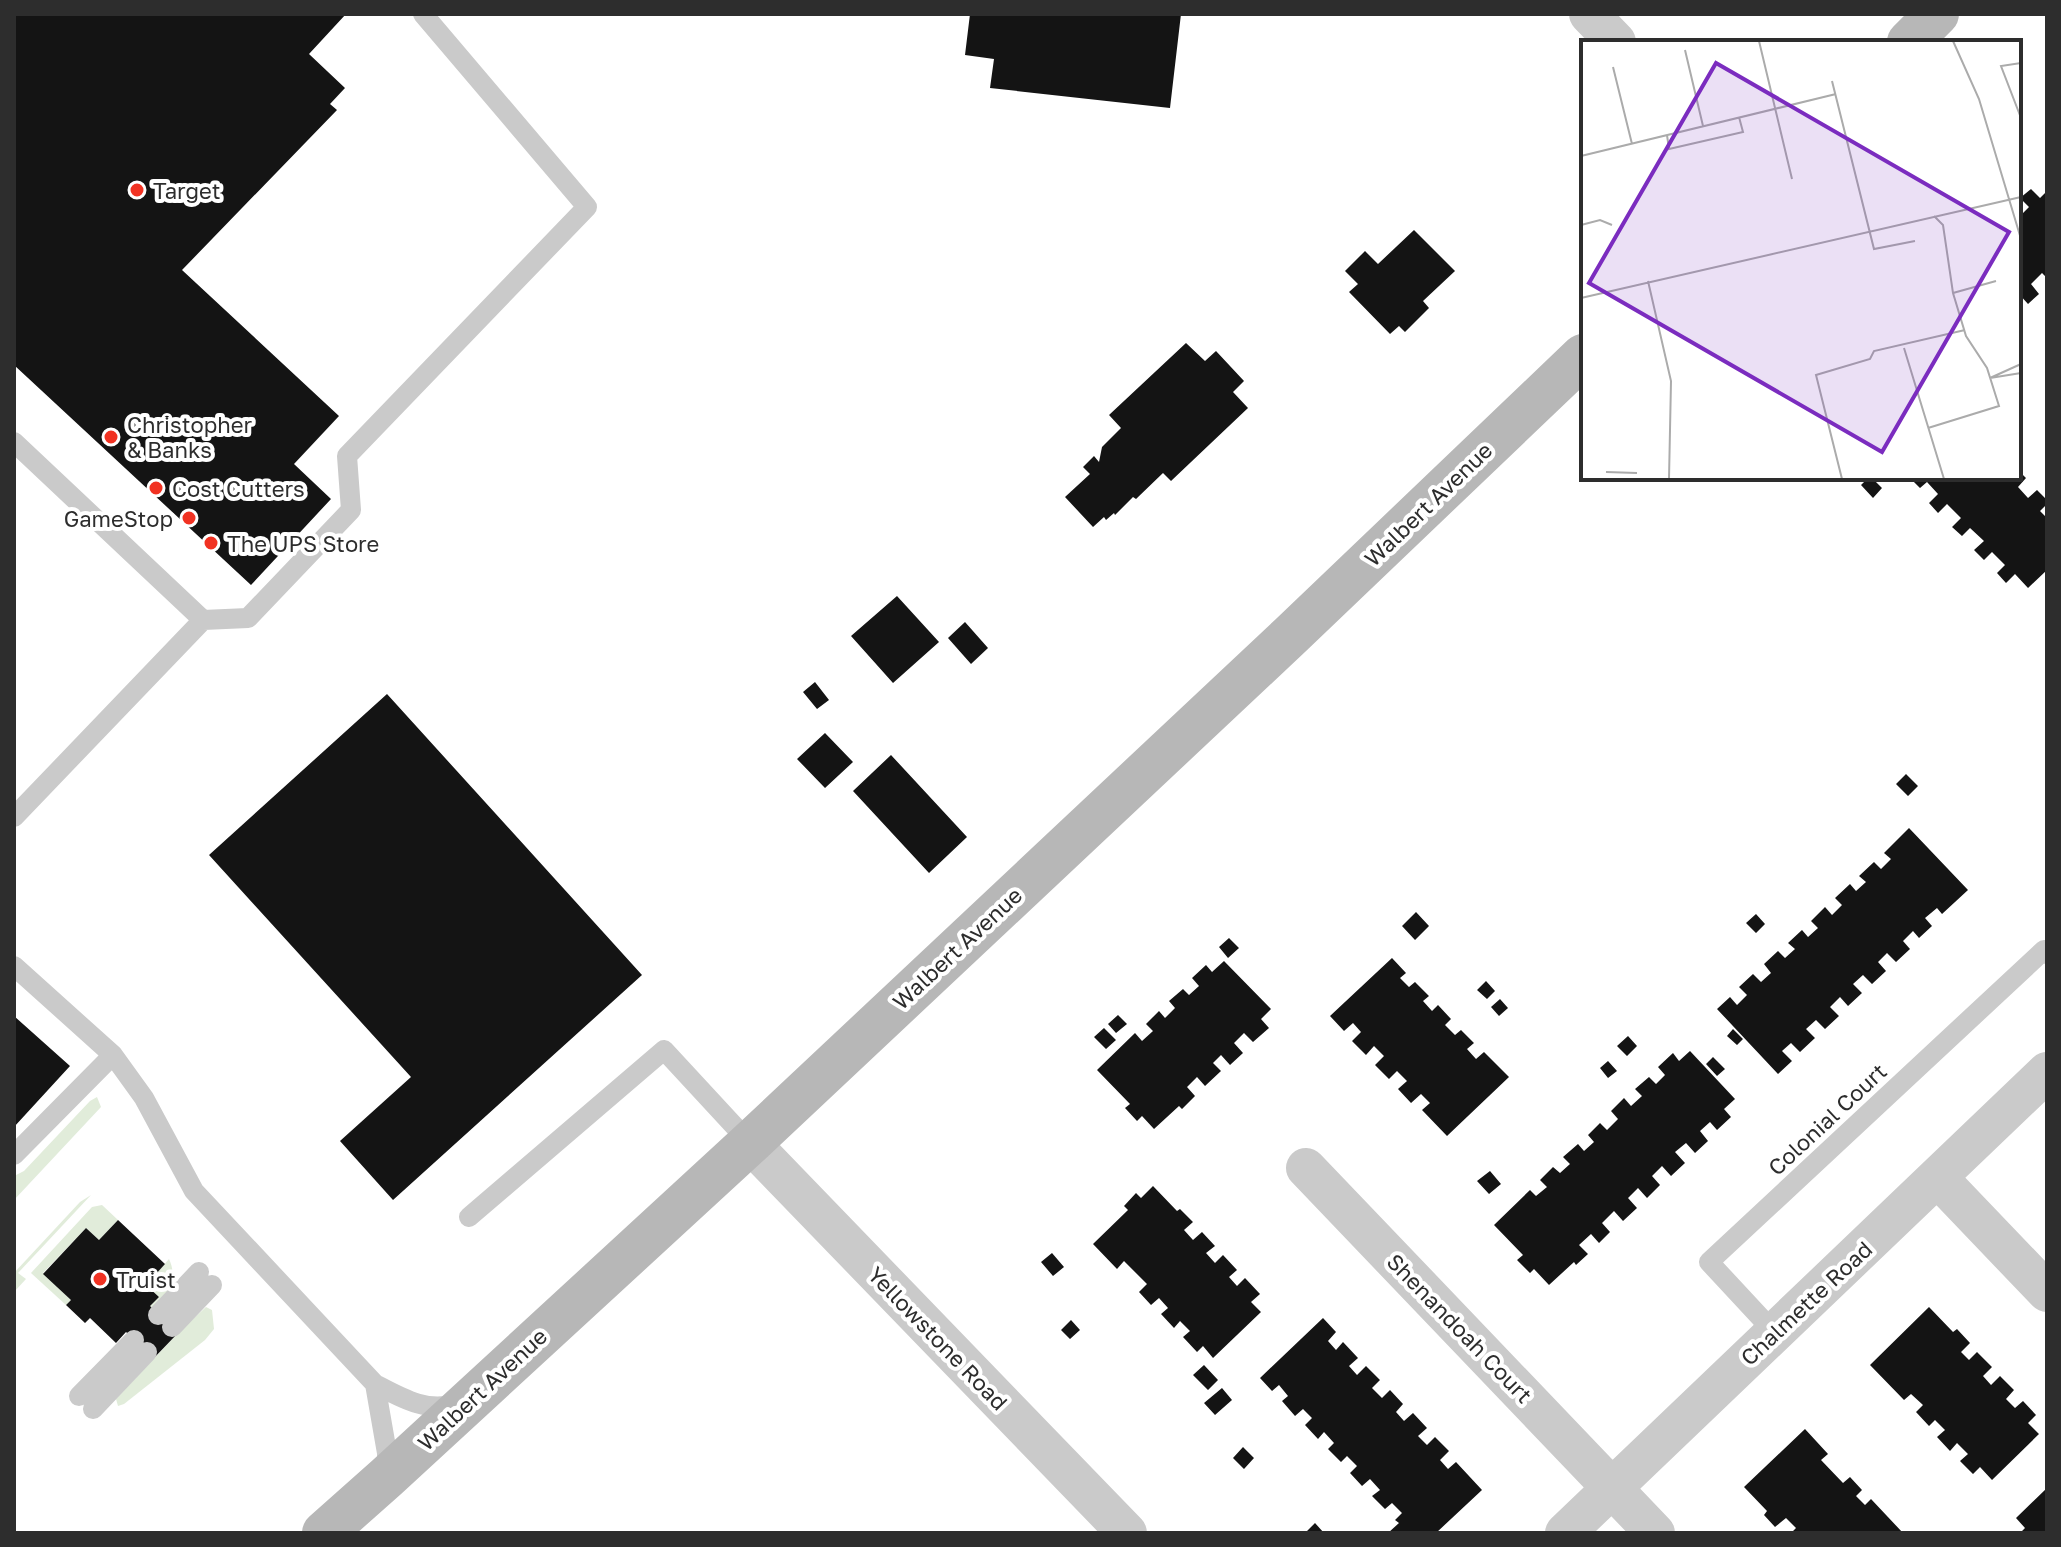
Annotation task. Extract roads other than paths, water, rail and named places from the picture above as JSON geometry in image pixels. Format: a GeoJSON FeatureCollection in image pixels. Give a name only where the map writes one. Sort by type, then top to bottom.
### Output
{"type":"FeatureCollection","features":[{"type":"Feature","properties":{"kind":"main road"},"geometry":{"type":"LineString","coordinates":[[1911,40],[1937,14]]}},
{"type":"Feature","properties":{"kind":"main road","name":"Walbert Avenue"},"geometry":{"type":"LineString","coordinates":[[324,1533],[750,1143],[1581,358]]}},
{"type":"Feature","properties":{"kind":"street"},"geometry":{"type":"LineString","coordinates":[[1589,14],[1614,40]]}},
{"type":"Feature","properties":{"kind":"street","name":"Chalmette Road"},"geometry":{"type":"LineString","coordinates":[[1565,1533],[2047,1072]]}},
{"type":"Feature","properties":{"kind":"street","name":"Yellowstone Road"},"geometry":{"type":"LineString","coordinates":[[750,1143],[1127,1533]]}},
{"type":"Feature","properties":{"kind":"street","name":"Shenandoah Court"},"geometry":{"type":"LineString","coordinates":[[1306,1168],[1655,1533]]}},
{"type":"Feature","properties":{"kind":"street"},"geometry":{"type":"LineString","coordinates":[[1938,1178],[2047,1292]]}},
{"type":"Feature","properties":{"kind":"lane"},"geometry":{"type":"LineString","coordinates":[[14,817],[203,620],[248,618],[351,510],[347,456],[587,207],[423,14]]}},
{"type":"Feature","properties":{"kind":"lane"},"geometry":{"type":"LineString","coordinates":[[14,442],[203,620]]}},
{"type":"Feature","properties":{"kind":"lane","name":"Colonial Court"},"geometry":{"type":"LineString","coordinates":[[1774,1332],[1709,1262],[2044,950],[2047,954]]}},
{"type":"Feature","properties":{"kind":"lane"},"geometry":{"type":"LineString","coordinates":[[14,966],[113,1055],[144,1098],[194,1191],[375,1384],[423,1406],[450,1406],[474,1397]]}},
{"type":"Feature","properties":{"kind":"lane"},"geometry":{"type":"LineString","coordinates":[[469,1217],[664,1050],[750,1143]]}},
{"type":"Feature","properties":{"kind":"lane"},"geometry":{"type":"LineString","coordinates":[[14,1155],[113,1055]]}},
{"type":"Feature","properties":{"kind":"lane"},"geometry":{"type":"LineString","coordinates":[[165,1321],[206,1278]]}},
{"type":"Feature","properties":{"kind":"lane"},"geometry":{"type":"LineString","coordinates":[[86,1403],[141,1346]]}},
{"type":"Feature","properties":{"kind":"lane"},"geometry":{"type":"LineString","coordinates":[[375,1384],[387,1453],[387,1477]]}},
{"type":"Feature","properties":{"kind":"place","name":"Target"},"geometry":{"type":"Point","coordinates":[137,190]}},
{"type":"Feature","properties":{"kind":"place","name":"Christopher & Banks"},"geometry":{"type":"Point","coordinates":[111,437]}},
{"type":"Feature","properties":{"kind":"place","name":"Cost Cutters"},"geometry":{"type":"Point","coordinates":[156,488]}},
{"type":"Feature","properties":{"kind":"place","name":"GameStop"},"geometry":{"type":"Point","coordinates":[189,518]}},
{"type":"Feature","properties":{"kind":"place","name":"The UPS Store"},"geometry":{"type":"Point","coordinates":[211,543]}},
{"type":"Feature","properties":{"kind":"place","name":"Truist"},"geometry":{"type":"Point","coordinates":[100,1279]}}]}
